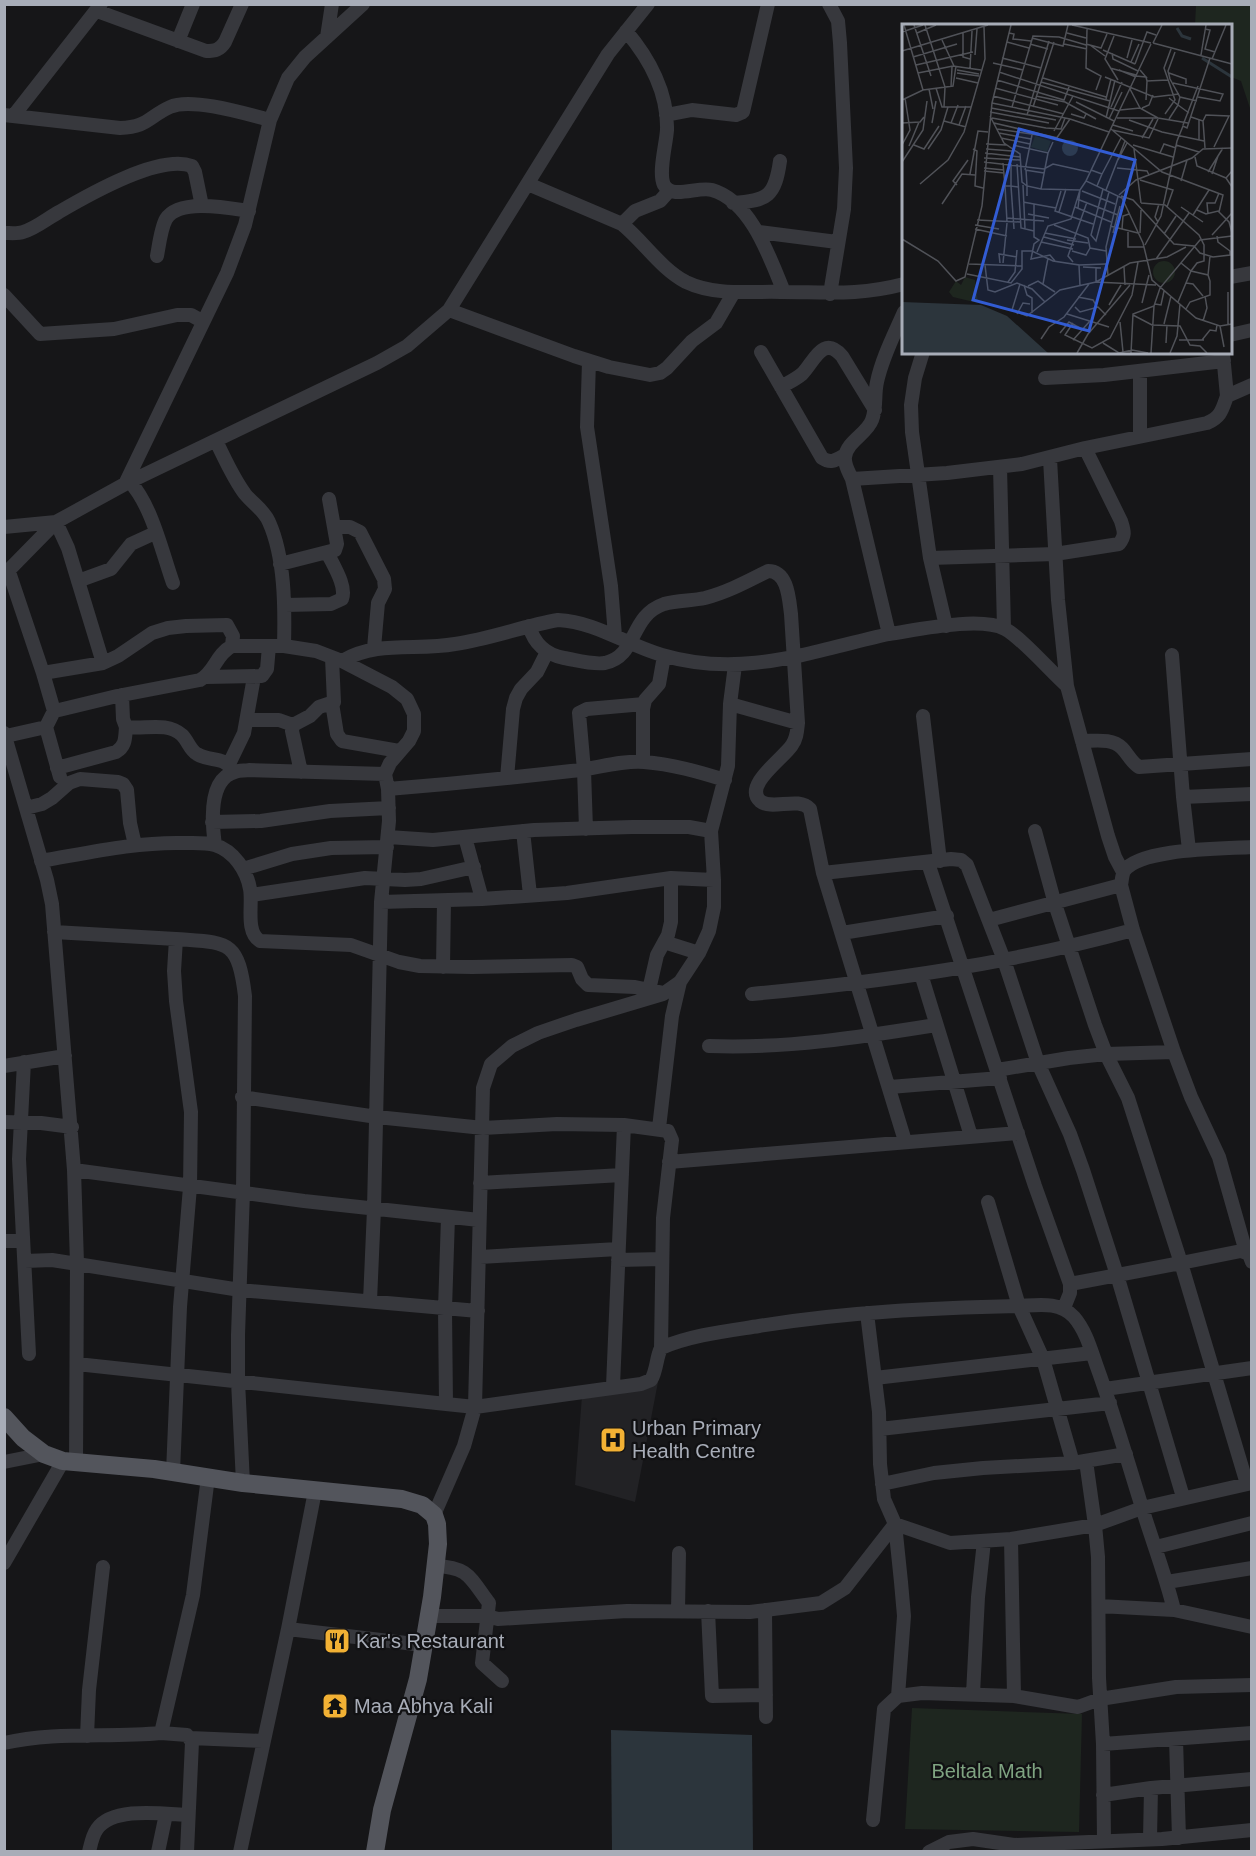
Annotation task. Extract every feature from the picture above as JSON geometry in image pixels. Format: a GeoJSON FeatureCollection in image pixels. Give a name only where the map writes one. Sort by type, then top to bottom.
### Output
{"type":"FeatureCollection","features":[{"type":"Feature","properties":{"kind":"main road"},"geometry":{"type":"LineString","coordinates":[[4,1417],[44,1454],[70,1462],[402,1499],[422,1505],[434,1515],[438,1534],[435,1566],[418,1679],[382,1810],[375,1851]]}},
{"type":"Feature","properties":{"kind":"street"},"geometry":{"type":"LineString","coordinates":[[178,41],[193,4]]}},
{"type":"Feature","properties":{"kind":"street"},"geometry":{"type":"LineString","coordinates":[[9,115],[99,8],[178,41],[206,51],[214,51],[222,47],[242,4]]}},
{"type":"Feature","properties":{"kind":"street"},"geometry":{"type":"LineString","coordinates":[[327,37],[332,4]]}},
{"type":"Feature","properties":{"kind":"street"},"geometry":{"type":"LineString","coordinates":[[128,483],[202,321],[227,273],[249,210],[270,120],[288,78],[305,57],[363,4]]}},
{"type":"Feature","properties":{"kind":"street"},"geometry":{"type":"LineString","coordinates":[[63,788],[46,727],[54,711],[44,673],[7,573],[56,522],[128,483],[377,363],[407,346],[449,310],[602,63],[648,4]]}},
{"type":"Feature","properties":{"kind":"street"},"geometry":{"type":"LineString","coordinates":[[666,115],[692,110],[736,115],[744,112],[768,4]]}},
{"type":"Feature","properties":{"kind":"street"},"geometry":{"type":"LineString","coordinates":[[829,4],[838,21],[845,147],[844,209],[830,294]]}},
{"type":"Feature","properties":{"kind":"street"},"geometry":{"type":"LineString","coordinates":[[626,31],[651,66],[662,94],[667,130],[662,178],[664,186],[669,191],[680,192],[695,189],[711,190],[733,203],[759,232],[784,292]]}},
{"type":"Feature","properties":{"kind":"street"},"geometry":{"type":"LineString","coordinates":[[9,115],[135,128],[147,123],[171,106],[186,103],[215,107],[270,120]]}},
{"type":"Feature","properties":{"kind":"street"},"geometry":{"type":"LineString","coordinates":[[733,203],[755,201],[772,191],[776,185],[780,161]]}},
{"type":"Feature","properties":{"kind":"street"},"geometry":{"type":"LineString","coordinates":[[4,233],[23,232],[113,183],[143,171],[184,163],[192,166],[195,172],[202,206]]}},
{"type":"Feature","properties":{"kind":"street"},"geometry":{"type":"LineString","coordinates":[[528,184],[622,224],[635,234],[664,266],[687,282],[711,289],[734,292],[830,294],[862,293],[902,284]]}},
{"type":"Feature","properties":{"kind":"street"},"geometry":{"type":"LineString","coordinates":[[622,224],[635,211],[660,201],[669,191]]}},
{"type":"Feature","properties":{"kind":"street"},"geometry":{"type":"LineString","coordinates":[[157,256],[166,219],[174,211],[185,207],[202,206],[249,210]]}},
{"type":"Feature","properties":{"kind":"street"},"geometry":{"type":"LineString","coordinates":[[759,232],[837,242]]}},
{"type":"Feature","properties":{"kind":"street"},"geometry":{"type":"LineString","coordinates":[[1232,277],[1251,273]]}},
{"type":"Feature","properties":{"kind":"street"},"geometry":{"type":"LineString","coordinates":[[449,310],[589,361],[639,374],[660,373],[668,368],[692,341],[716,323],[734,292]]}},
{"type":"Feature","properties":{"kind":"street"},"geometry":{"type":"LineString","coordinates":[[4,295],[40,334],[114,329],[177,315],[191,315],[202,321]]}},
{"type":"Feature","properties":{"kind":"street"},"geometry":{"type":"LineString","coordinates":[[889,634],[845,455],[849,446],[872,423],[876,386],[882,363],[902,314]]}},
{"type":"Feature","properties":{"kind":"street"},"geometry":{"type":"LineString","coordinates":[[1232,334],[1251,330]]}},
{"type":"Feature","properties":{"kind":"street"},"geometry":{"type":"LineString","coordinates":[[781,387],[803,373],[811,361],[831,347],[842,356],[875,410]]}},
{"type":"Feature","properties":{"kind":"street"},"geometry":{"type":"LineString","coordinates":[[762,352],[822,458],[828,462],[845,455]]}},
{"type":"Feature","properties":{"kind":"street"},"geometry":{"type":"LineString","coordinates":[[922,354],[910,405],[912,432],[930,558],[946,626]]}},
{"type":"Feature","properties":{"kind":"street"},"geometry":{"type":"LineString","coordinates":[[852,479],[1000,467],[1050,459],[1084,448],[1207,423],[1222,412],[1227,396],[1223,357],[1140,371],[1045,378]]}},
{"type":"Feature","properties":{"kind":"street"},"geometry":{"type":"LineString","coordinates":[[589,361],[586,427],[609,574],[615,636]]}},
{"type":"Feature","properties":{"kind":"street"},"geometry":{"type":"LineString","coordinates":[[1140,371],[1140,436]]}},
{"type":"Feature","properties":{"kind":"street"},"geometry":{"type":"LineString","coordinates":[[1227,396],[1251,385]]}},
{"type":"Feature","properties":{"kind":"street"},"geometry":{"type":"LineString","coordinates":[[216,441],[237,482],[269,522],[280,564],[285,605],[284,646]]}},
{"type":"Feature","properties":{"kind":"street"},"geometry":{"type":"LineString","coordinates":[[930,558],[1055,554],[1119,544],[1124,538],[1121,521],[1084,448]]}},
{"type":"Feature","properties":{"kind":"street"},"geometry":{"type":"LineString","coordinates":[[1050,459],[1055,554],[1067,686],[1074,718],[1083,741],[1122,879],[1133,930],[1174,1052],[1191,1097],[1219,1158],[1249,1257],[1181,1263],[1070,1284]]}},
{"type":"Feature","properties":{"kind":"street"},"geometry":{"type":"LineString","coordinates":[[1000,467],[1004,628]]}},
{"type":"Feature","properties":{"kind":"street"},"geometry":{"type":"LineString","coordinates":[[128,483],[142,498],[173,583]]}},
{"type":"Feature","properties":{"kind":"street"},"geometry":{"type":"LineString","coordinates":[[280,564],[336,548],[329,499]]}},
{"type":"Feature","properties":{"kind":"street"},"geometry":{"type":"LineString","coordinates":[[4,527],[56,522]]}},
{"type":"Feature","properties":{"kind":"street"},"geometry":{"type":"LineString","coordinates":[[56,522],[78,580],[103,663]]}},
{"type":"Feature","properties":{"kind":"street"},"geometry":{"type":"LineString","coordinates":[[334,527],[350,527],[360,532],[384,579],[385,589],[378,603],[374,648]]}},
{"type":"Feature","properties":{"kind":"street"},"geometry":{"type":"LineString","coordinates":[[78,580],[111,569],[130,544],[155,533]]}},
{"type":"Feature","properties":{"kind":"street"},"geometry":{"type":"LineString","coordinates":[[285,605],[332,603],[342,599],[344,594],[327,552]]}},
{"type":"Feature","properties":{"kind":"street"},"geometry":{"type":"LineString","coordinates":[[529,626],[537,644],[547,652],[559,657],[603,663],[614,660],[624,652],[640,621],[651,611],[664,604],[724,593],[768,571],[775,571],[784,581],[789,597],[795,658],[797,736],[791,747],[760,780],[756,787],[757,795],[760,801],[765,803],[801,804],[810,809],[823,873],[905,1142]]}},
{"type":"Feature","properties":{"kind":"street"},"geometry":{"type":"LineString","coordinates":[[337,659],[374,648],[452,645],[558,620],[576,621],[594,626],[664,656],[704,664],[735,665],[795,658],[889,634],[980,624],[1004,628],[1067,686]]}},
{"type":"Feature","properties":{"kind":"street"},"geometry":{"type":"LineString","coordinates":[[44,673],[103,663],[118,656],[152,633],[186,626],[226,626],[232,636],[232,646]]}},
{"type":"Feature","properties":{"kind":"street"},"geometry":{"type":"LineString","coordinates":[[206,677],[219,656],[225,649],[232,646],[303,648],[337,659],[392,687],[407,699],[414,714],[414,731],[385,774],[389,808],[388,842],[381,902],[370,1301]]}},
{"type":"Feature","properties":{"kind":"street"},"geometry":{"type":"LineString","coordinates":[[54,711],[188,683],[206,677],[254,677],[265,674],[269,646]]}},
{"type":"Feature","properties":{"kind":"street"},"geometry":{"type":"LineString","coordinates":[[507,778],[516,698],[537,672],[547,652]]}},
{"type":"Feature","properties":{"kind":"street"},"geometry":{"type":"LineString","coordinates":[[1172,655],[1189,850]]}},
{"type":"Feature","properties":{"kind":"street"},"geometry":{"type":"LineString","coordinates":[[643,762],[644,704],[659,684],[664,656]]}},
{"type":"Feature","properties":{"kind":"street"},"geometry":{"type":"LineString","coordinates":[[337,659],[332,681],[335,699],[332,703],[337,734],[342,741],[399,751]]}},
{"type":"Feature","properties":{"kind":"street"},"geometry":{"type":"LineString","coordinates":[[659,1128],[672,1016],[680,982],[699,953],[709,931],[714,907],[711,831],[725,780],[735,665]]}},
{"type":"Feature","properties":{"kind":"street"},"geometry":{"type":"LineString","coordinates":[[215,845],[213,807],[218,787],[231,768],[244,733],[254,677]]}},
{"type":"Feature","properties":{"kind":"street"},"geometry":{"type":"LineString","coordinates":[[57,768],[116,752],[124,744],[126,727],[123,719],[122,695]]}},
{"type":"Feature","properties":{"kind":"street"},"geometry":{"type":"LineString","coordinates":[[247,720],[279,720],[293,725],[310,716],[319,707],[332,703]]}},
{"type":"Feature","properties":{"kind":"street"},"geometry":{"type":"LineString","coordinates":[[586,829],[579,713],[587,709],[644,704]]}},
{"type":"Feature","properties":{"kind":"street"},"geometry":{"type":"LineString","coordinates":[[730,704],[798,723]]}},
{"type":"Feature","properties":{"kind":"street"},"geometry":{"type":"LineString","coordinates":[[923,716],[934,862],[947,916],[1070,1284],[1070,1293],[1064,1308]]}},
{"type":"Feature","properties":{"kind":"street"},"geometry":{"type":"LineString","coordinates":[[293,725],[292,731],[302,772]]}},
{"type":"Feature","properties":{"kind":"street"},"geometry":{"type":"LineString","coordinates":[[4,1563],[70,1462],[77,1364],[77,1263],[72,1127],[52,904],[5,735],[46,727]]}},
{"type":"Feature","properties":{"kind":"street"},"geometry":{"type":"LineString","coordinates":[[126,727],[162,727],[173,730],[181,734],[197,754],[223,760],[231,768],[385,774]]}},
{"type":"Feature","properties":{"kind":"street"},"geometry":{"type":"LineString","coordinates":[[1083,741],[1113,742],[1121,747],[1139,767],[1251,759]]}},
{"type":"Feature","properties":{"kind":"street"},"geometry":{"type":"LineString","coordinates":[[388,789],[643,762],[685,768],[725,780]]}},
{"type":"Feature","properties":{"kind":"street"},"geometry":{"type":"LineString","coordinates":[[26,808],[42,804],[69,783],[80,779],[118,782],[123,784],[127,790],[135,845]]}},
{"type":"Feature","properties":{"kind":"street"},"geometry":{"type":"LineString","coordinates":[[1183,797],[1251,794]]}},
{"type":"Feature","properties":{"kind":"street"},"geometry":{"type":"LineString","coordinates":[[212,822],[261,821],[330,811],[389,808]]}},
{"type":"Feature","properties":{"kind":"street"},"geometry":{"type":"LineString","coordinates":[[243,869],[292,854],[331,848],[522,831],[668,826],[711,831]]}},
{"type":"Feature","properties":{"kind":"street"},"geometry":{"type":"LineString","coordinates":[[522,831],[530,895]]}},
{"type":"Feature","properties":{"kind":"street"},"geometry":{"type":"LineString","coordinates":[[896,1524],[950,1543],[1011,1539],[1095,1526],[1142,1508],[1249,1484],[1128,1098],[1106,1054],[1055,904],[1035,831]]}},
{"type":"Feature","properties":{"kind":"street"},"geometry":{"type":"LineString","coordinates":[[465,837],[482,899]]}},
{"type":"Feature","properties":{"kind":"street"},"geometry":{"type":"LineString","coordinates":[[41,861],[135,845],[167,843],[215,845],[226,852],[243,869],[249,880],[252,930],[260,941],[351,945],[420,966],[572,964],[577,967],[582,979],[588,985],[617,985],[664,993]]}},
{"type":"Feature","properties":{"kind":"street"},"geometry":{"type":"LineString","coordinates":[[989,920],[1055,904],[1122,879],[1133,863],[1189,850],[1251,847]]}},
{"type":"Feature","properties":{"kind":"street"},"geometry":{"type":"LineString","coordinates":[[823,873],[961,860],[967,866],[1004,960],[1038,1063],[1074,1143],[1117,1275],[1183,1497]]}},
{"type":"Feature","properties":{"kind":"street"},"geometry":{"type":"LineString","coordinates":[[251,895],[365,878],[421,879],[474,867]]}},
{"type":"Feature","properties":{"kind":"street"},"geometry":{"type":"LineString","coordinates":[[381,902],[444,901],[567,893],[671,878],[714,880]]}},
{"type":"Feature","properties":{"kind":"street"},"geometry":{"type":"LineString","coordinates":[[649,990],[657,955],[671,922],[671,878]]}},
{"type":"Feature","properties":{"kind":"street"},"geometry":{"type":"LineString","coordinates":[[444,901],[444,967]]}},
{"type":"Feature","properties":{"kind":"street"},"geometry":{"type":"LineString","coordinates":[[842,933],[947,916]]}},
{"type":"Feature","properties":{"kind":"street"},"geometry":{"type":"LineString","coordinates":[[752,994],[858,984],[964,967],[1070,947],[1133,930]]}},
{"type":"Feature","properties":{"kind":"street"},"geometry":{"type":"LineString","coordinates":[[54,932],[210,942],[228,947],[237,955],[244,996],[243,1192],[238,1382],[243,1483]]}},
{"type":"Feature","properties":{"kind":"street"},"geometry":{"type":"LineString","coordinates":[[173,1472],[182,1280],[190,1186],[191,1112],[176,1001],[174,971],[176,939]]}},
{"type":"Feature","properties":{"kind":"street"},"geometry":{"type":"LineString","coordinates":[[664,942],[699,953]]}},
{"type":"Feature","properties":{"kind":"street"},"geometry":{"type":"LineString","coordinates":[[921,974],[971,1136]]}},
{"type":"Feature","properties":{"kind":"street"},"geometry":{"type":"LineString","coordinates":[[434,1515],[464,1446],[476,1407],[483,1088],[491,1064],[512,1046],[538,1034],[664,993],[680,982]]}},
{"type":"Feature","properties":{"kind":"street"},"geometry":{"type":"LineString","coordinates":[[709,1046],[774,1047],[936,1025]]}},
{"type":"Feature","properties":{"kind":"street"},"geometry":{"type":"LineString","coordinates":[[890,1087],[954,1083],[1038,1063],[1106,1054],[1174,1052]]}},
{"type":"Feature","properties":{"kind":"street"},"geometry":{"type":"LineString","coordinates":[[4,1066],[65,1056]]}},
{"type":"Feature","properties":{"kind":"street"},"geometry":{"type":"LineString","coordinates":[[24,1062],[19,1146],[29,1354]]}},
{"type":"Feature","properties":{"kind":"street"},"geometry":{"type":"LineString","coordinates":[[77,1364],[476,1407],[613,1386],[641,1384],[651,1380],[655,1374],[657,1355],[661,1348],[663,1218],[671,1135],[668,1131],[624,1125],[557,1124],[483,1128],[376,1117],[242,1097]]}},
{"type":"Feature","properties":{"kind":"street"},"geometry":{"type":"LineString","coordinates":[[4,1122],[20,1121],[72,1127]]}},
{"type":"Feature","properties":{"kind":"street"},"geometry":{"type":"LineString","coordinates":[[613,1386],[624,1125]]}},
{"type":"Feature","properties":{"kind":"street"},"geometry":{"type":"LineString","coordinates":[[669,1162],[1018,1133]]}},
{"type":"Feature","properties":{"kind":"street"},"geometry":{"type":"LineString","coordinates":[[4,1149],[19,1146]]}},
{"type":"Feature","properties":{"kind":"street"},"geometry":{"type":"LineString","coordinates":[[74,1170],[374,1209],[479,1220]]}},
{"type":"Feature","properties":{"kind":"street"},"geometry":{"type":"LineString","coordinates":[[480,1183],[622,1174]]}},
{"type":"Feature","properties":{"kind":"street"},"geometry":{"type":"LineString","coordinates":[[988,1202],[1019,1306],[1044,1359],[1058,1409],[1079,1462],[1095,1526],[1104,1841]]}},
{"type":"Feature","properties":{"kind":"street"},"geometry":{"type":"LineString","coordinates":[[446,1404],[445,1308],[448,1217]]}},
{"type":"Feature","properties":{"kind":"street"},"geometry":{"type":"LineString","coordinates":[[4,1241],[23,1240]]}},
{"type":"Feature","properties":{"kind":"street"},"geometry":{"type":"LineString","coordinates":[[480,1257],[618,1254],[662,1259]]}},
{"type":"Feature","properties":{"kind":"street"},"geometry":{"type":"LineString","coordinates":[[25,1261],[52,1260],[77,1263],[240,1290],[478,1311]]}},
{"type":"Feature","properties":{"kind":"street"},"geometry":{"type":"LineString","coordinates":[[661,1348],[671,1343],[734,1330],[814,1317],[927,1308],[1049,1304],[1064,1308],[1074,1317],[1083,1331],[1092,1353],[1167,1581],[1174,1610]]}},
{"type":"Feature","properties":{"kind":"street"},"geometry":{"type":"LineString","coordinates":[[867,1313],[880,1429],[882,1484],[884,1499],[896,1524],[904,1616],[898,1696]]}},
{"type":"Feature","properties":{"kind":"street"},"geometry":{"type":"LineString","coordinates":[[875,1377],[1092,1353]]}},
{"type":"Feature","properties":{"kind":"street"},"geometry":{"type":"LineString","coordinates":[[1105,1389],[1251,1368]]}},
{"type":"Feature","properties":{"kind":"street"},"geometry":{"type":"LineString","coordinates":[[880,1429],[1110,1404]]}},
{"type":"Feature","properties":{"kind":"street"},"geometry":{"type":"LineString","coordinates":[[4,1462],[44,1454]]}},
{"type":"Feature","properties":{"kind":"street"},"geometry":{"type":"LineString","coordinates":[[882,1484],[934,1473],[1079,1462],[1126,1454]]}},
{"type":"Feature","properties":{"kind":"street"},"geometry":{"type":"LineString","coordinates":[[161,1733],[193,1595],[208,1477]]}},
{"type":"Feature","properties":{"kind":"street"},"geometry":{"type":"LineString","coordinates":[[240,1851],[315,1491]]}},
{"type":"Feature","properties":{"kind":"street"},"geometry":{"type":"LineString","coordinates":[[1156,1547],[1251,1523]]}},
{"type":"Feature","properties":{"kind":"street"},"geometry":{"type":"LineString","coordinates":[[427,1616],[486,1616],[498,1619],[627,1611],[765,1610],[820,1604],[844,1588],[896,1524]]}},
{"type":"Feature","properties":{"kind":"street"},"geometry":{"type":"LineString","coordinates":[[1011,1539],[1014,1696]]}},
{"type":"Feature","properties":{"kind":"street"},"geometry":{"type":"LineString","coordinates":[[973,1694],[977,1608],[984,1541]]}},
{"type":"Feature","properties":{"kind":"street"},"geometry":{"type":"LineString","coordinates":[[678,1611],[679,1553]]}},
{"type":"Feature","properties":{"kind":"street"},"geometry":{"type":"LineString","coordinates":[[435,1566],[454,1566],[466,1573],[489,1603],[482,1664],[502,1682]]}},
{"type":"Feature","properties":{"kind":"street"},"geometry":{"type":"LineString","coordinates":[[87,1736],[89,1690],[103,1567]]}},
{"type":"Feature","properties":{"kind":"street"},"geometry":{"type":"LineString","coordinates":[[1167,1581],[1251,1568]]}},
{"type":"Feature","properties":{"kind":"street"},"geometry":{"type":"LineString","coordinates":[[1099,1606],[1174,1610],[1251,1627]]}},
{"type":"Feature","properties":{"kind":"street"},"geometry":{"type":"LineString","coordinates":[[765,1610],[766,1718]]}},
{"type":"Feature","properties":{"kind":"street"},"geometry":{"type":"LineString","coordinates":[[708,1611],[712,1696],[766,1695]]}},
{"type":"Feature","properties":{"kind":"street"},"geometry":{"type":"LineString","coordinates":[[1230,1622],[1251,1618]]}},
{"type":"Feature","properties":{"kind":"street"},"geometry":{"type":"LineString","coordinates":[[288,1629],[423,1645]]}},
{"type":"Feature","properties":{"kind":"street"},"geometry":{"type":"LineString","coordinates":[[873,1820],[884,1709],[898,1696],[922,1693],[1014,1696],[1077,1707],[1100,1699],[1176,1687],[1251,1685]]}},
{"type":"Feature","properties":{"kind":"street"},"geometry":{"type":"LineString","coordinates":[[1103,1744],[1251,1732]]}},
{"type":"Feature","properties":{"kind":"street"},"geometry":{"type":"LineString","coordinates":[[4,1743],[55,1735],[161,1733],[187,1735],[190,1738],[263,1741]]}},
{"type":"Feature","properties":{"kind":"street"},"geometry":{"type":"LineString","coordinates":[[187,1851],[192,1748],[190,1738]]}},
{"type":"Feature","properties":{"kind":"street"},"geometry":{"type":"LineString","coordinates":[[1176,1738],[1179,1838]]}},
{"type":"Feature","properties":{"kind":"street"},"geometry":{"type":"LineString","coordinates":[[1103,1796],[1151,1788],[1251,1779]]}},
{"type":"Feature","properties":{"kind":"street"},"geometry":{"type":"LineString","coordinates":[[1151,1788],[1159,1843]]}},
{"type":"Feature","properties":{"kind":"street"},"geometry":{"type":"LineString","coordinates":[[89,1851],[98,1828],[108,1820],[137,1814],[188,1815]]}},
{"type":"Feature","properties":{"kind":"street"},"geometry":{"type":"LineString","coordinates":[[158,1851],[166,1814]]}},
{"type":"Feature","properties":{"kind":"street"},"geometry":{"type":"LineString","coordinates":[[929,1851],[950,1842],[973,1839],[1004,1848],[1104,1841],[1159,1843],[1179,1838],[1251,1830]]}},
{"type":"Feature","properties":{"kind":"shaded area","name":"Urban Primary Health Centre"},"geometry":{"type":"Polygon","coordinates":[[[658,1382],[635,1502],[575,1485],[582,1396],[658,1382]]]}},
{"type":"Feature","properties":{"kind":"shaded area"},"geometry":{"type":"Polygon","coordinates":[[[611,1730],[752,1735],[753,1851],[612,1851],[611,1730]]]}},
{"type":"Feature","properties":{"kind":"green space"},"geometry":{"type":"Polygon","coordinates":[[[1196,5],[1251,5],[1251,111],[1241,81],[1232,77],[1232,24],[1195,24],[1196,5]]]}},
{"type":"Feature","properties":{"kind":"green space","name":"Beltala Math"},"geometry":{"type":"Polygon","coordinates":[[[912,1708],[1082,1714],[1079,1832],[905,1829],[912,1708]]]}},
{"type":"Feature","properties":{"kind":"place","name":"Urban Primary Health Centre"},"geometry":{"type":"Point","coordinates":[613,1440]}},
{"type":"Feature","properties":{"kind":"place","name":"Kar's Restaurant"},"geometry":{"type":"Point","coordinates":[337,1641]}},
{"type":"Feature","properties":{"kind":"place","name":"Maa Abhya Kali"},"geometry":{"type":"Point","coordinates":[335,1706]}}]}
